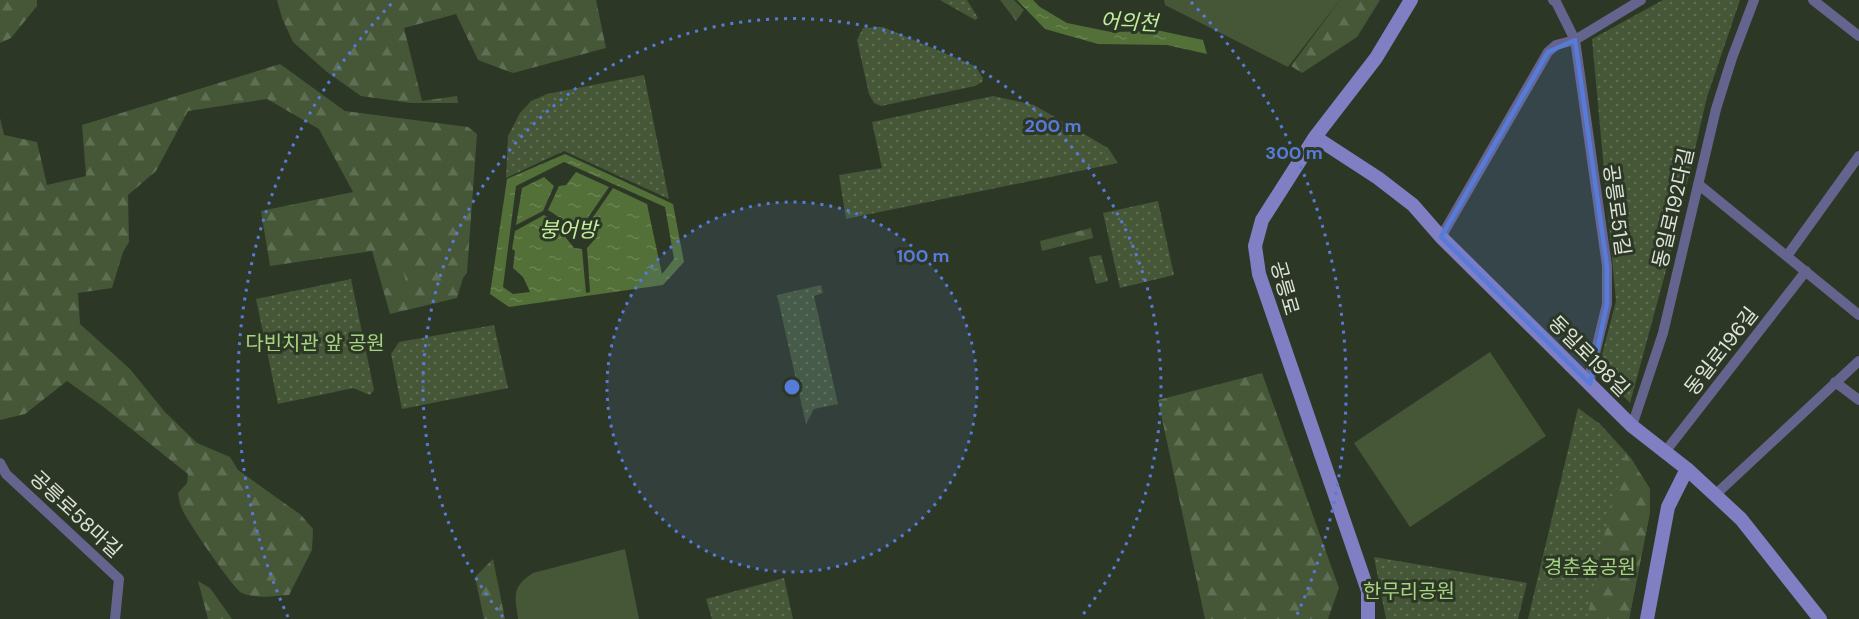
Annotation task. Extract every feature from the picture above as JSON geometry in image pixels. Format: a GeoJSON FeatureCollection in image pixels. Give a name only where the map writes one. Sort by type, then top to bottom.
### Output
{"type":"FeatureCollection","features":[{"type":"Feature","properties":{"kind":"street","name":"공릉로"},"geometry":{"type":"LineString","coordinates":[[1368,619],[1368,591],[1259,274],[1255,255],[1256,238],[1262,220],[1315,137],[1376,58],[1411,0]]}},
{"type":"Feature","properties":{"kind":"street","name":"공릉로51길"},"geometry":{"type":"LineString","coordinates":[[1553,0],[1575,40],[1607,266],[1607,304],[1591,370],[1590,384]]}},
{"type":"Feature","properties":{"kind":"street"},"geometry":{"type":"LineString","coordinates":[[1441,237],[1548,51],[1556,45],[1575,40],[1641,0]]}},
{"type":"Feature","properties":{"kind":"street","name":"동일로192다길"},"geometry":{"type":"LineString","coordinates":[[1632,426],[1663,333],[1719,99],[1754,0]]}},
{"type":"Feature","properties":{"kind":"street"},"geometry":{"type":"LineString","coordinates":[[1813,0],[1859,36]]}},
{"type":"Feature","properties":{"kind":"street","name":"동일로198길"},"geometry":{"type":"LineString","coordinates":[[1315,137],[1378,178],[1413,205],[1441,237],[1632,426],[1687,469],[1741,519],[1820,619]]}},
{"type":"Feature","properties":{"kind":"street"},"geometry":{"type":"LineString","coordinates":[[1787,256],[1859,156]]}},
{"type":"Feature","properties":{"kind":"street"},"geometry":{"type":"LineString","coordinates":[[1698,184],[1859,315]]}},
{"type":"Feature","properties":{"kind":"street","name":"동일로196길"},"geometry":{"type":"LineString","coordinates":[[1665,452],[1806,272]]}},
{"type":"Feature","properties":{"kind":"street"},"geometry":{"type":"LineString","coordinates":[[1715,495],[1859,361]]}},
{"type":"Feature","properties":{"kind":"street"},"geometry":{"type":"LineString","coordinates":[[1835,382],[1859,400]]}},
{"type":"Feature","properties":{"kind":"street","name":"공릉로58마길"},"geometry":{"type":"LineString","coordinates":[[0,463],[3,475],[119,579],[115,619]]}},
{"type":"Feature","properties":{"kind":"street"},"geometry":{"type":"LineString","coordinates":[[1647,619],[1668,507],[1687,469]]}},
{"type":"Feature","properties":{"kind":"highlighted area"},"geometry":{"type":"Polygon","coordinates":[[[1575,40],[1607,266],[1607,304],[1590,384],[1441,237],[1548,52],[1575,40]]]}},
{"type":"Feature","properties":{"kind":"green space"},"geometry":{"type":"Polygon","coordinates":[[[0,0],[37,0],[37,6],[11,38],[0,43],[0,0]]]}},
{"type":"Feature","properties":{"kind":"green space"},"geometry":{"type":"Polygon","coordinates":[[[277,0],[596,0],[606,48],[513,73],[478,60],[456,14],[404,28],[422,101],[457,96],[458,103],[411,103],[361,96],[327,72],[293,42],[277,0]]]}},
{"type":"Feature","properties":{"kind":"green space"},"geometry":{"type":"Polygon","coordinates":[[[940,0],[967,0],[978,18],[975,20],[940,0]]]}},
{"type":"Feature","properties":{"kind":"green space"},"geometry":{"type":"Polygon","coordinates":[[[1000,0],[1014,0],[1024,10],[1016,21],[1000,0]]]}},
{"type":"Feature","properties":{"kind":"green space"},"geometry":{"type":"Polygon","coordinates":[[[1164,0],[1340,0],[1288,67],[1165,5],[1164,0]]]}},
{"type":"Feature","properties":{"kind":"green space"},"geometry":{"type":"Polygon","coordinates":[[[1340,0],[1380,0],[1357,37],[1302,73],[1291,66],[1340,0]]]}},
{"type":"Feature","properties":{"kind":"green space"},"geometry":{"type":"Polygon","coordinates":[[[1663,0],[1740,0],[1707,97],[1671,252],[1630,403],[1598,370],[1616,301],[1592,39],[1663,0]]]}},
{"type":"Feature","properties":{"kind":"green space"},"geometry":{"type":"Polygon","coordinates":[[[883,27],[975,66],[983,78],[982,82],[975,86],[881,106],[874,103],[869,94],[857,40],[863,28],[883,27]]]}},
{"type":"Feature","properties":{"kind":"green space"},"geometry":{"type":"Polygon","coordinates":[[[280,64],[345,111],[468,127],[477,134],[467,273],[463,278],[457,298],[390,314],[372,251],[270,266],[261,211],[353,192],[319,129],[267,99],[188,111],[156,171],[128,195],[129,242],[123,252],[112,288],[78,293],[80,324],[130,369],[165,412],[197,443],[230,457],[238,470],[301,515],[313,529],[312,550],[289,595],[259,597],[242,593],[237,589],[187,518],[178,493],[187,483],[188,474],[67,381],[25,414],[0,420],[0,118],[4,135],[37,142],[47,185],[86,176],[82,125],[280,64]]]}},
{"type":"Feature","properties":{"kind":"green space"},"geometry":{"type":"Polygon","coordinates":[[[644,75],[669,199],[564,151],[506,178],[508,136],[520,113],[531,101],[547,94],[644,75]]]}},
{"type":"Feature","properties":{"kind":"green space"},"geometry":{"type":"Polygon","coordinates":[[[993,96],[1034,105],[1108,148],[1118,163],[846,219],[839,175],[882,168],[872,122],[993,96]]]}},
{"type":"Feature","properties":{"kind":"green space"},"geometry":{"type":"Polygon","coordinates":[[[1158,201],[1174,275],[1120,288],[1103,213],[1158,201]]]}},
{"type":"Feature","properties":{"kind":"green space"},"geometry":{"type":"Polygon","coordinates":[[[1091,228],[1093,238],[1042,251],[1040,241],[1091,228]]]}},
{"type":"Feature","properties":{"kind":"green space"},"geometry":{"type":"Polygon","coordinates":[[[1101,255],[1108,281],[1096,284],[1089,257],[1101,255]]]}},
{"type":"Feature","properties":{"kind":"green space"},"geometry":{"type":"Polygon","coordinates":[[[402,266],[406,283],[386,288],[382,271],[402,266]]]}},
{"type":"Feature","properties":{"kind":"green space","name":"다빈치관 앞 공원"},"geometry":{"type":"Polygon","coordinates":[[[351,279],[374,390],[370,395],[353,388],[278,404],[256,299],[351,279]]]}},
{"type":"Feature","properties":{"kind":"green space"},"geometry":{"type":"Polygon","coordinates":[[[821,285],[823,293],[814,296],[838,404],[814,409],[806,424],[777,295],[821,285]]]}},
{"type":"Feature","properties":{"kind":"green space"},"geometry":{"type":"Polygon","coordinates":[[[494,325],[508,388],[402,409],[391,354],[399,342],[494,325]]]}},
{"type":"Feature","properties":{"kind":"green space"},"geometry":{"type":"Polygon","coordinates":[[[1490,352],[1546,436],[1410,527],[1354,443],[1490,352]]]}},
{"type":"Feature","properties":{"kind":"green space"},"geometry":{"type":"Polygon","coordinates":[[[1262,373],[1339,588],[1328,619],[1205,619],[1158,400],[1262,373]]]}},
{"type":"Feature","properties":{"kind":"green space","name":"경춘숲공원"},"geometry":{"type":"Polygon","coordinates":[[[1578,408],[1600,424],[1631,458],[1650,489],[1650,512],[1629,619],[1528,619],[1578,408]]]}},
{"type":"Feature","properties":{"kind":"green space"},"geometry":{"type":"Polygon","coordinates":[[[1626,452],[1650,489],[1650,512],[1629,619],[1587,619],[1602,544],[1626,452]]]}},
{"type":"Feature","properties":{"kind":"green space"},"geometry":{"type":"Polygon","coordinates":[[[625,549],[639,619],[518,619],[516,593],[521,583],[533,573],[625,549]]]}},
{"type":"Feature","properties":{"kind":"green space","name":"한무리공원"},"geometry":{"type":"Polygon","coordinates":[[[1374,557],[1527,583],[1518,619],[1386,619],[1374,557]]]}},
{"type":"Feature","properties":{"kind":"green space"},"geometry":{"type":"Polygon","coordinates":[[[493,559],[505,619],[484,619],[475,577],[493,559]]]}},
{"type":"Feature","properties":{"kind":"green space"},"geometry":{"type":"Polygon","coordinates":[[[784,578],[793,619],[712,619],[706,599],[784,578]]]}},
{"type":"Feature","properties":{"kind":"green space"},"geometry":{"type":"Polygon","coordinates":[[[198,581],[210,588],[232,619],[208,619],[198,581]]]}},
{"type":"Feature","properties":{"kind":"water"},"geometry":{"type":"Polygon","coordinates":[[[1017,0],[1033,0],[1040,7],[1067,23],[1111,32],[1161,31],[1203,40],[1207,54],[1167,45],[1098,44],[1045,29],[1017,0]]]}},
{"type":"Feature","properties":{"kind":"water","name":"붕어방"},"geometry":{"type":"Polygon","coordinates":[[[565,154],[673,204],[684,262],[663,285],[509,307],[490,294],[507,179],[565,154]]]}},
{"type":"Feature","properties":{"kind":"pier"},"geometry":{"type":"Polygon","coordinates":[[[564,162],[665,207],[674,259],[662,274],[647,204],[613,188],[589,223],[592,225],[595,239],[587,248],[590,292],[586,293],[582,249],[574,248],[566,238],[568,229],[544,215],[515,231],[512,249],[515,251],[513,268],[523,277],[530,292],[513,294],[503,287],[516,186],[564,162]],[[576,172],[566,185],[559,186],[548,210],[571,225],[580,220],[585,222],[609,187],[576,172]],[[544,177],[522,188],[516,225],[543,211],[554,186],[544,177]]]}},
{"type":"Feature","properties":{"kind":"water label","name":"어의천"},"geometry":{"type":"Point","coordinates":[1129,22]}}]}
